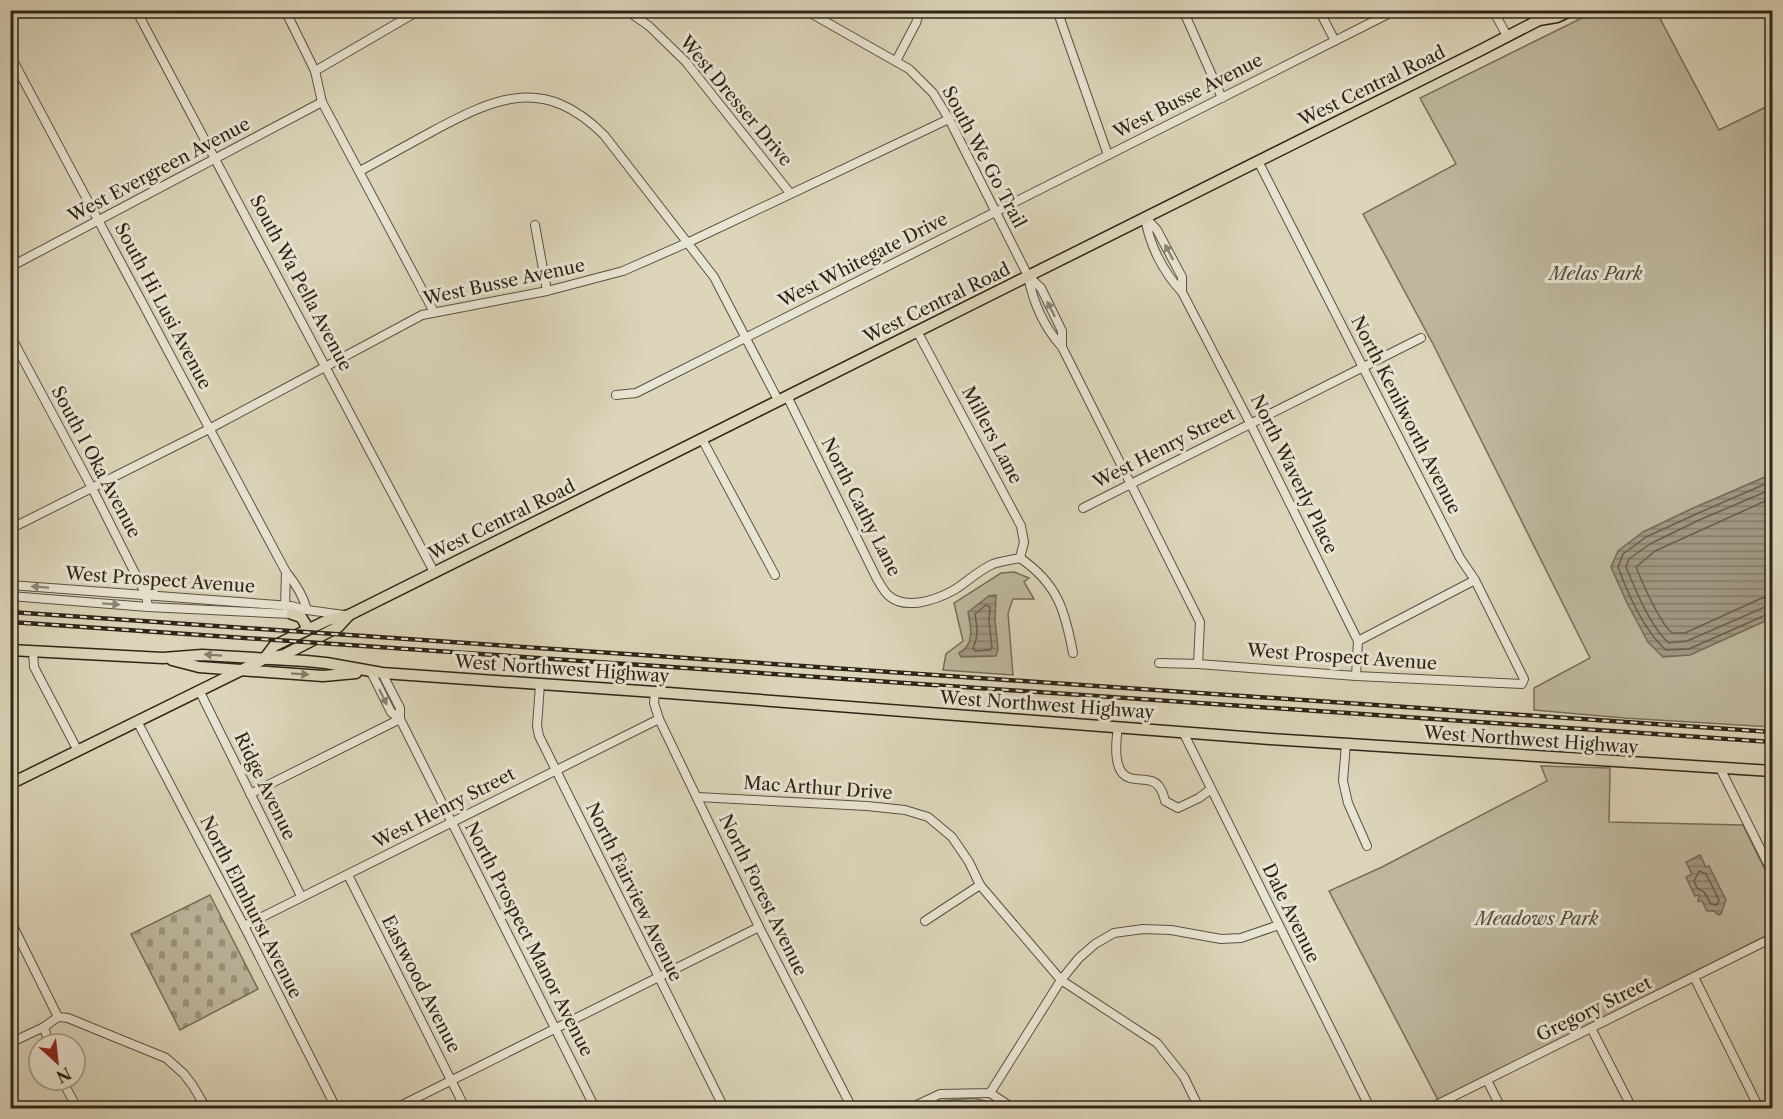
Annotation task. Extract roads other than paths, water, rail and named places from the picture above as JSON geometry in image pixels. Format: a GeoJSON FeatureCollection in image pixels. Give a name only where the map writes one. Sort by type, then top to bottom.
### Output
{"type":"FeatureCollection","features":[{"type":"Feature","properties":{"kind":"main road","name":"West Central Road"},"geometry":{"type":"LineString","coordinates":[[264,659],[274,646],[328,620],[349,615],[1539,20],[1551,10]]}},
{"type":"Feature","properties":{"kind":"main road","name":"West Central Road"},"geometry":{"type":"LineString","coordinates":[[1539,20],[1557,17],[1572,10]]}},
{"type":"Feature","properties":{"kind":"main road"},"geometry":{"type":"LineString","coordinates":[[289,610],[301,617],[306,630]]}},
{"type":"Feature","properties":{"kind":"main road","name":"West Central Road"},"geometry":{"type":"LineString","coordinates":[[10,784],[264,659],[284,655],[338,627],[349,615]]}},
{"type":"Feature","properties":{"kind":"main road"},"geometry":{"type":"LineString","coordinates":[[304,645],[301,654],[306,662]]}},
{"type":"Feature","properties":{"kind":"main road","name":"West Northwest Highway"},"geometry":{"type":"LineString","coordinates":[[10,650],[163,658],[202,654],[326,663],[376,673]]}},
{"type":"Feature","properties":{"kind":"main road","name":"West Northwest Highway"},"geometry":{"type":"LineString","coordinates":[[163,658],[199,667],[323,676],[376,673],[1346,744],[1773,771]]}},
{"type":"Feature","properties":{"kind":"street","name":"South Wa Pella Avenue"},"geometry":{"type":"LineString","coordinates":[[136,10],[434,572]]}},
{"type":"Feature","properties":{"kind":"street"},"geometry":{"type":"LineString","coordinates":[[285,10],[315,71],[322,102],[434,312]]}},
{"type":"Feature","properties":{"kind":"street"},"geometry":{"type":"LineString","coordinates":[[315,71],[420,10]]}},
{"type":"Feature","properties":{"kind":"street","name":"West Dresser Drive"},"geometry":{"type":"LineString","coordinates":[[626,10],[649,26],[686,62],[790,193]]}},
{"type":"Feature","properties":{"kind":"street","name":"South We Go Trail"},"geometry":{"type":"LineString","coordinates":[[805,10],[909,69],[933,93],[949,118],[1028,276],[1031,293],[1049,333],[1062,346],[1200,622],[1198,664]]}},
{"type":"Feature","properties":{"kind":"street"},"geometry":{"type":"LineString","coordinates":[[896,61],[916,23],[920,10]]}},
{"type":"Feature","properties":{"kind":"street"},"geometry":{"type":"LineString","coordinates":[[1057,10],[1108,155]]}},
{"type":"Feature","properties":{"kind":"street"},"geometry":{"type":"LineString","coordinates":[[1183,10],[1222,98]]}},
{"type":"Feature","properties":{"kind":"street"},"geometry":{"type":"LineString","coordinates":[[1319,10],[1335,41]]}},
{"type":"Feature","properties":{"kind":"street","name":"West Busse Avenue"},"geometry":{"type":"LineString","coordinates":[[995,212],[1396,10]]}},
{"type":"Feature","properties":{"kind":"street"},"geometry":{"type":"LineString","coordinates":[[1493,10],[1507,36]]}},
{"type":"Feature","properties":{"kind":"street","name":"South Hi Lusi Avenue"},"geometry":{"type":"LineString","coordinates":[[10,55],[286,572],[296,584],[307,610]]}},
{"type":"Feature","properties":{"kind":"street","name":"North Cathy Lane"},"geometry":{"type":"LineString","coordinates":[[360,171],[452,121],[484,106],[509,98],[529,97],[547,100],[574,109],[589,119],[604,135],[714,277],[746,338],[783,398],[877,579],[888,595],[899,602],[906,603],[928,600],[951,591],[991,565],[1020,558]]}},
{"type":"Feature","properties":{"kind":"street","name":"West Evergreen Avenue"},"geometry":{"type":"LineString","coordinates":[[10,267],[322,102]]}},
{"type":"Feature","properties":{"kind":"street","name":"West Busse Avenue"},"geometry":{"type":"LineString","coordinates":[[10,529],[209,429],[422,315],[547,291],[623,271],[949,118]]}},
{"type":"Feature","properties":{"kind":"street","name":"North Kenilworth Avenue"},"geometry":{"type":"LineString","coordinates":[[1258,161],[1460,558],[1474,580],[1523,676],[1522,684]]}},
{"type":"Feature","properties":{"kind":"street","name":"West Whitegate Drive"},"geometry":{"type":"LineString","coordinates":[[616,395],[636,393],[995,212]]}},
{"type":"Feature","properties":{"kind":"street","name":"North Waverly Place"},"geometry":{"type":"LineString","coordinates":[[1145,217],[1157,230],[1182,277],[1182,292],[1358,641],[1356,676]]}},
{"type":"Feature","properties":{"kind":"street"},"geometry":{"type":"LineString","coordinates":[[535,225],[547,291]]}},
{"type":"Feature","properties":{"kind":"street","name":"Millers Lane"},"geometry":{"type":"LineString","coordinates":[[917,331],[1021,526],[1024,542],[1020,558]]}},
{"type":"Feature","properties":{"kind":"street","name":"South I Oka Avenue"},"geometry":{"type":"LineString","coordinates":[[10,335],[92,488],[146,595],[148,607]]}},
{"type":"Feature","properties":{"kind":"street","name":"West Henry Street"},"geometry":{"type":"LineString","coordinates":[[1083,508],[1421,338]]}},
{"type":"Feature","properties":{"kind":"street"},"geometry":{"type":"LineString","coordinates":[[702,439],[775,574]]}},
{"type":"Feature","properties":{"kind":"street"},"geometry":{"type":"LineString","coordinates":[[1020,558],[1037,570],[1060,602],[1066,618],[1073,653]]}},
{"type":"Feature","properties":{"kind":"street","name":"South Hi Lusi Avenue"},"geometry":{"type":"LineString","coordinates":[[286,572],[289,610]]}},
{"type":"Feature","properties":{"kind":"street"},"geometry":{"type":"LineString","coordinates":[[1358,641],[1474,580]]}},
{"type":"Feature","properties":{"kind":"street","name":"West Prospect Avenue"},"geometry":{"type":"LineString","coordinates":[[10,585],[146,595],[289,610]]}},
{"type":"Feature","properties":{"kind":"street","name":"West Prospect Avenue"},"geometry":{"type":"LineString","coordinates":[[10,596],[148,607],[307,610],[349,615]]}},
{"type":"Feature","properties":{"kind":"street"},"geometry":{"type":"LineString","coordinates":[[33,651],[34,667],[78,750]]}},
{"type":"Feature","properties":{"kind":"street","name":"West Prospect Avenue"},"geometry":{"type":"LineString","coordinates":[[1160,663],[1522,684]]}},
{"type":"Feature","properties":{"kind":"street","name":"North Prospect Manor Avenue"},"geometry":{"type":"LineString","coordinates":[[376,673],[391,712],[400,719],[596,1108]]}},
{"type":"Feature","properties":{"kind":"street","name":"North Fairview Avenue"},"geometry":{"type":"LineString","coordinates":[[540,684],[538,731],[724,1108]]}},
{"type":"Feature","properties":{"kind":"street","name":"Ridge Avenue"},"geometry":{"type":"LineString","coordinates":[[200,690],[301,896]]}},
{"type":"Feature","properties":{"kind":"street","name":"North Forest Avenue"},"geometry":{"type":"LineString","coordinates":[[655,692],[654,703],[659,719],[759,927],[852,1108]]}},
{"type":"Feature","properties":{"kind":"street"},"geometry":{"type":"LineString","coordinates":[[250,794],[400,719]]}},
{"type":"Feature","properties":{"kind":"street","name":"West Henry Street"},"geometry":{"type":"LineString","coordinates":[[244,926],[659,719]]}},
{"type":"Feature","properties":{"kind":"street","name":"North Elmhurst Avenue"},"geometry":{"type":"LineString","coordinates":[[137,721],[336,1108]]}},
{"type":"Feature","properties":{"kind":"street"},"geometry":{"type":"LineString","coordinates":[[1118,727],[1115,756],[1128,778],[1149,780],[1157,784],[1161,788],[1165,801],[1178,808],[1199,798],[1211,789]]}},
{"type":"Feature","properties":{"kind":"street","name":"Dale Avenue"},"geometry":{"type":"LineString","coordinates":[[1183,732],[1370,1108]]}},
{"type":"Feature","properties":{"kind":"street"},"geometry":{"type":"LineString","coordinates":[[1346,744],[1343,781],[1348,803],[1367,846]]}},
{"type":"Feature","properties":{"kind":"street"},"geometry":{"type":"LineString","coordinates":[[1720,768],[1773,872]]}},
{"type":"Feature","properties":{"kind":"street","name":"Mac Arthur Drive"},"geometry":{"type":"LineString","coordinates":[[697,797],[867,806],[905,810],[928,818],[952,837],[969,862],[980,885],[1061,980],[1156,1043],[1184,1077],[1199,1108]]}},
{"type":"Feature","properties":{"kind":"street","name":"Eastwood Avenue"},"geometry":{"type":"LineString","coordinates":[[348,875],[465,1108]]}},
{"type":"Feature","properties":{"kind":"street"},"geometry":{"type":"LineString","coordinates":[[925,921],[980,885]]}},
{"type":"Feature","properties":{"kind":"street"},"geometry":{"type":"LineString","coordinates":[[10,920],[63,1018],[166,1058],[184,1074],[206,1108]]}},
{"type":"Feature","properties":{"kind":"street"},"geometry":{"type":"LineString","coordinates":[[990,1094],[1061,980],[1079,958],[1095,944],[1114,933],[1143,929],[1172,930],[1221,939],[1241,938],[1279,925]]}},
{"type":"Feature","properties":{"kind":"street"},"geometry":{"type":"LineString","coordinates":[[396,1108],[759,927]]}},
{"type":"Feature","properties":{"kind":"street","name":"Gregory Street"},"geometry":{"type":"LineString","coordinates":[[1430,1108],[1773,938]]}},
{"type":"Feature","properties":{"kind":"street"},"geometry":{"type":"LineString","coordinates":[[1694,977],[1760,1108]]}},
{"type":"Feature","properties":{"kind":"street"},"geometry":{"type":"LineString","coordinates":[[10,1043],[63,1018]]}},
{"type":"Feature","properties":{"kind":"street"},"geometry":{"type":"LineString","coordinates":[[44,1027],[45,1032]]}},
{"type":"Feature","properties":{"kind":"street"},"geometry":{"type":"LineString","coordinates":[[1591,1028],[1632,1108]]}},
{"type":"Feature","properties":{"kind":"street"},"geometry":{"type":"LineString","coordinates":[[1487,1080],[1501,1108]]}},
{"type":"Feature","properties":{"kind":"street"},"geometry":{"type":"LineString","coordinates":[[68,1092],[77,1108]]}},
{"type":"Feature","properties":{"kind":"street"},"geometry":{"type":"LineString","coordinates":[[910,1108],[940,1094],[990,1094],[1013,1108]]}},
{"type":"Feature","properties":{"kind":"water"},"geometry":{"type":"Polygon","coordinates":[[[1772,474],[1772,618],[1690,655],[1663,657],[1648,642],[1611,567],[1618,551],[1643,532],[1772,474]]]}},
{"type":"Feature","properties":{"kind":"water"},"geometry":{"type":"Polygon","coordinates":[[[996,595],[995,620],[998,649],[996,656],[961,657],[959,653],[968,645],[971,635],[968,612],[989,596],[996,595]]]}},
{"type":"Feature","properties":{"kind":"water"},"geometry":{"type":"Polygon","coordinates":[[[1700,855],[1706,867],[1709,866],[1726,900],[1721,914],[1718,915],[1714,911],[1707,911],[1702,901],[1698,901],[1699,895],[1695,896],[1686,877],[1692,874],[1686,862],[1700,855]]]}},
{"type":"Feature","properties":{"kind":"railway"},"geometry":{"type":"LineString","coordinates":[[10,612],[1772,732]]}},
{"type":"Feature","properties":{"kind":"railway"},"geometry":{"type":"LineString","coordinates":[[10,622],[1772,742]]}},
{"type":"Feature","properties":{"kind":"park label","name":"Melas Park"},"geometry":{"type":"Point","coordinates":[1596,274]}},
{"type":"Feature","properties":{"kind":"park label","name":"Meadows Park"},"geometry":{"type":"Point","coordinates":[1537,919]}}]}
